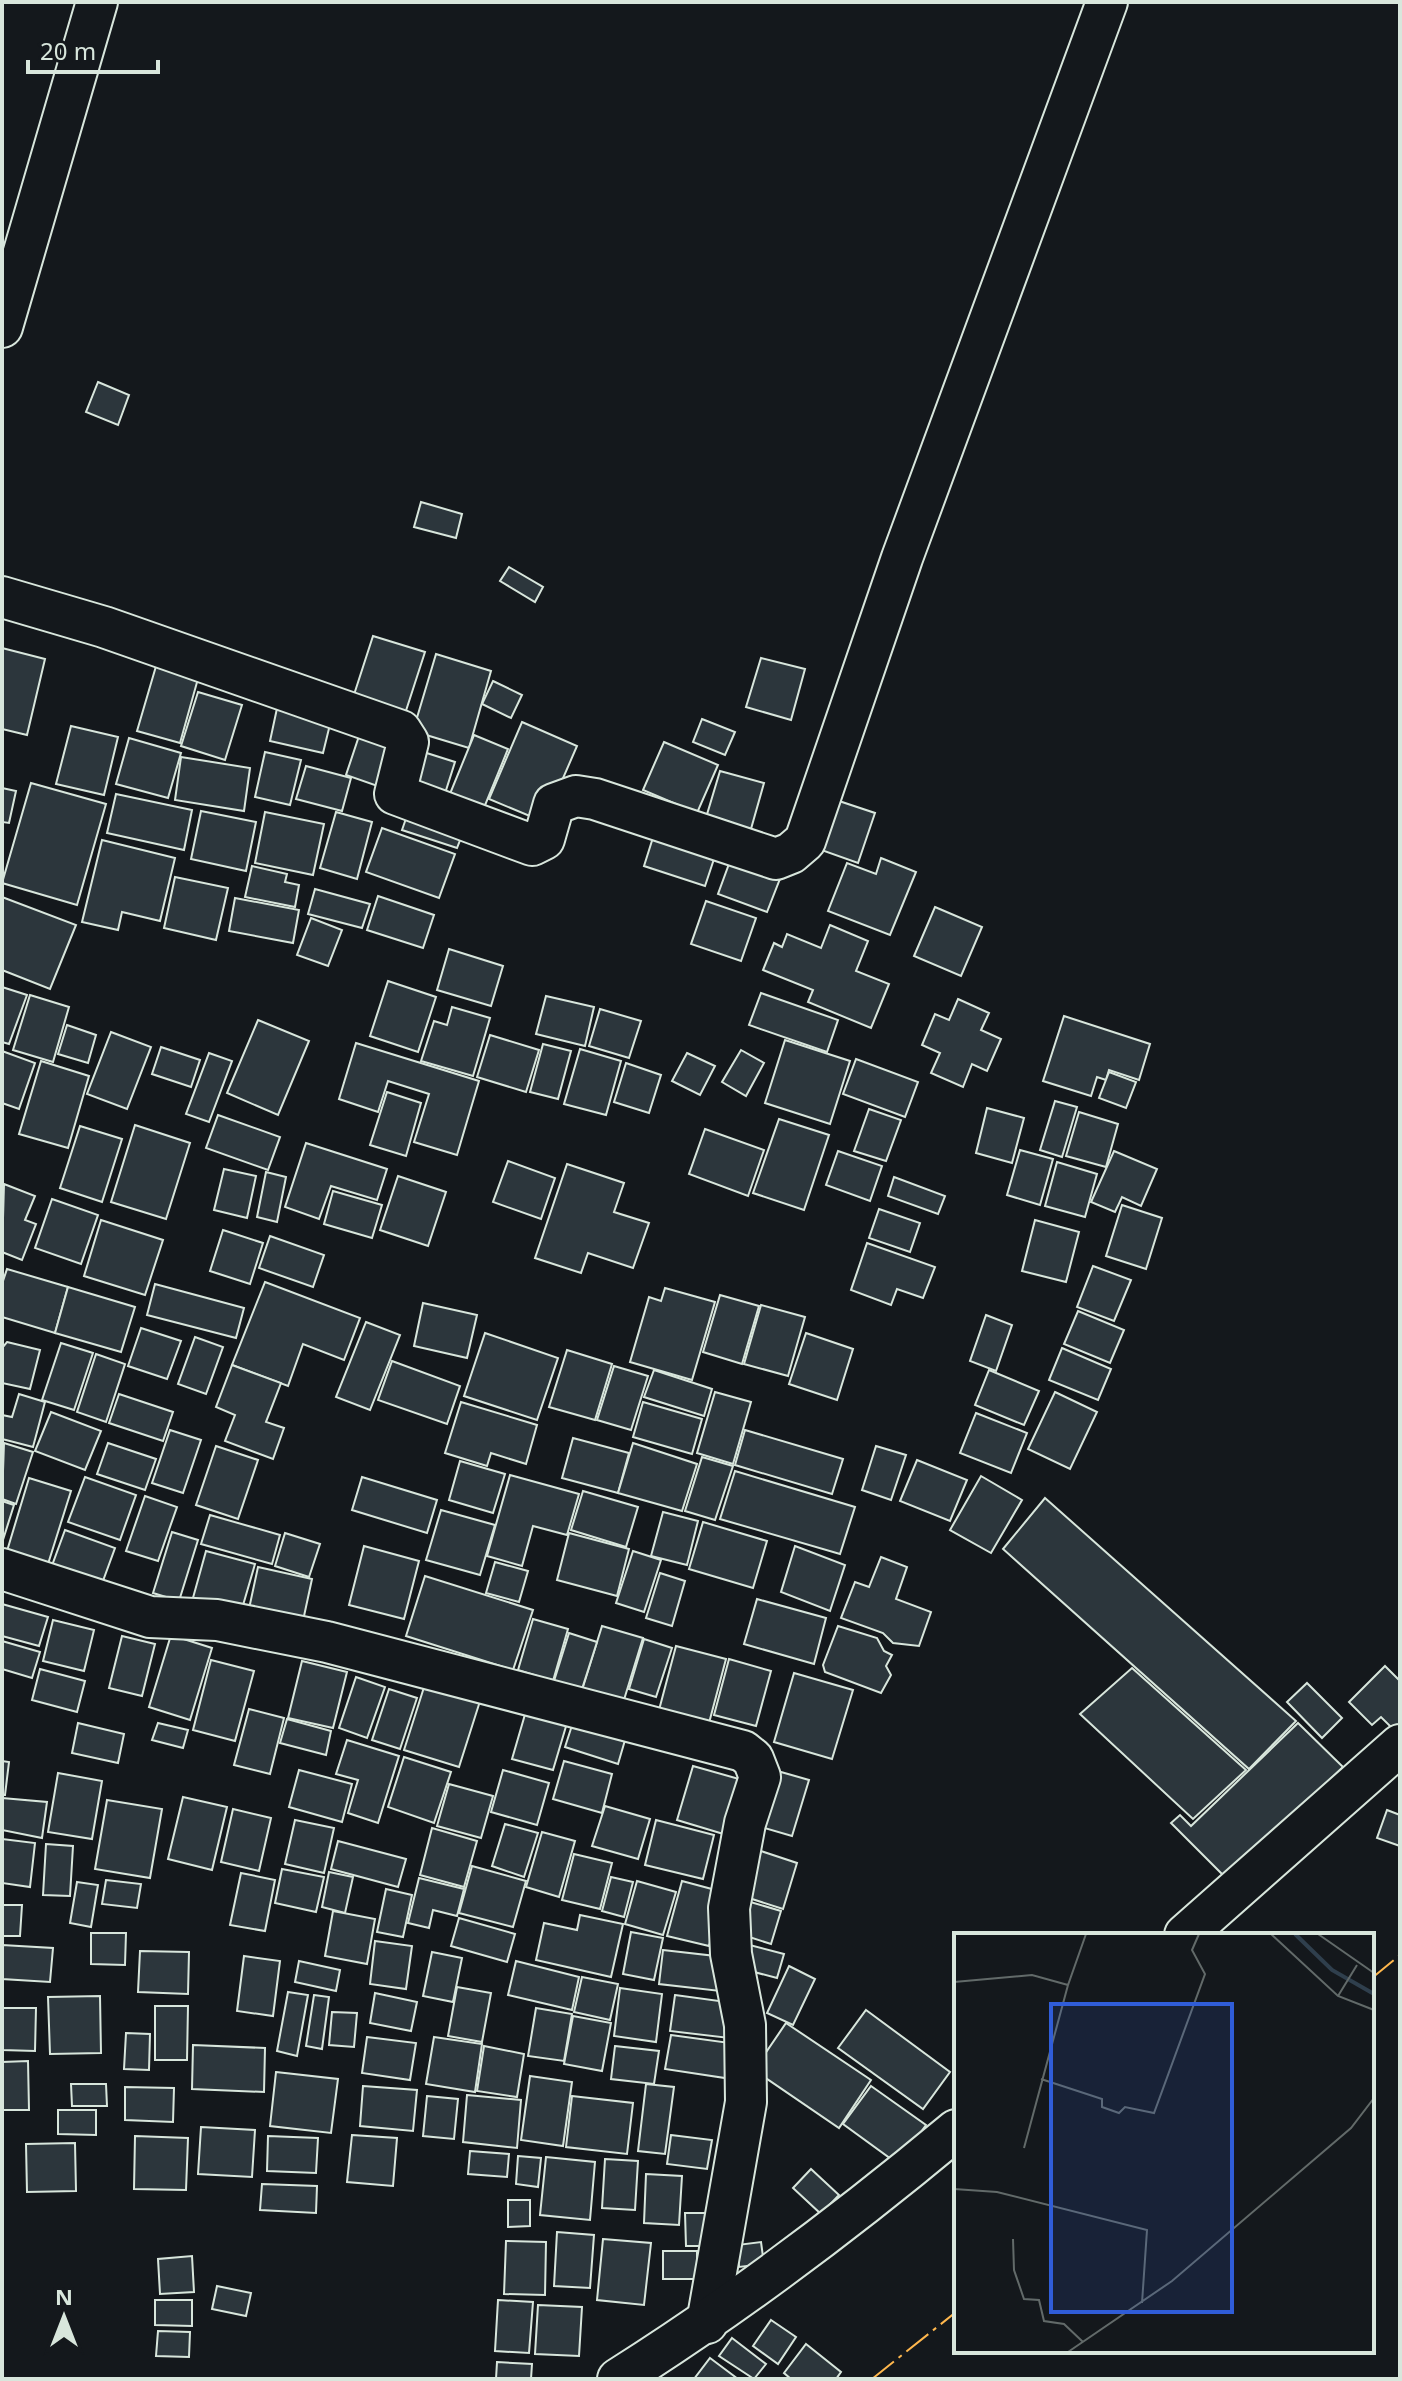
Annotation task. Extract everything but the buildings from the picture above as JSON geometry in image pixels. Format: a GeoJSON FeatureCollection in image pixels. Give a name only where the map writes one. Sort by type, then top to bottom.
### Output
{"type":"FeatureCollection","features":[{"type":"Feature","properties":{"kind":"street"},"geometry":{"type":"LineString","coordinates":[[2,327],[97,2]]}},
{"type":"Feature","properties":{"kind":"street"},"geometry":{"type":"LineString","coordinates":[[2,597],[104,627],[401,731],[408,742],[395,794],[532,845],[544,839],[554,804],[576,796],[595,799],[776,859],[791,853],[805,841],[897,571],[1107,2]]}},
{"type":"Feature","properties":{"kind":"street"},"geometry":{"type":"LineString","coordinates":[[2,1569],[150,1617],[217,1620],[327,1642],[743,1751],[753,1759],[760,1777],[745,1823],[729,1908],[731,1954],[745,2025],[746,2102],[707,2323]]}},
{"type":"Feature","properties":{"kind":"street"},"geometry":{"type":"LineString","coordinates":[[1187,1933],[1400,1745]]}},
{"type":"Feature","properties":{"kind":"street"},"geometry":{"type":"LineString","coordinates":[[618,2379],[707,2323],[838,2227],[954,2132]]}},
{"type":"Feature","properties":{"kind":"power"},"geometry":{"type":"LineString","coordinates":[[1374,1976],[1400,1955]]}},
{"type":"Feature","properties":{"kind":"power"},"geometry":{"type":"LineString","coordinates":[[872,2379],[954,2314]]}}]}
